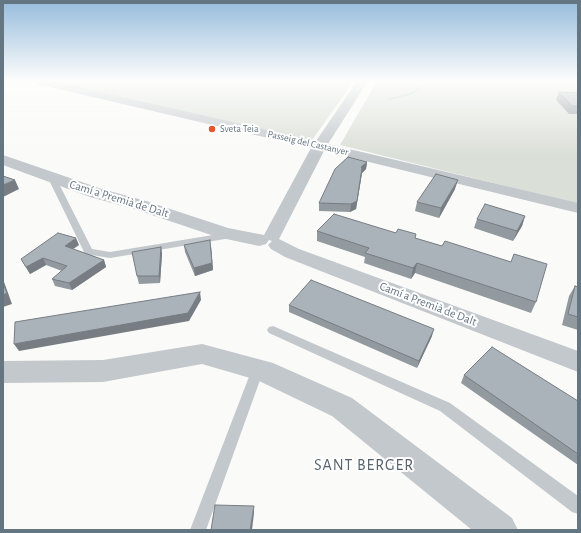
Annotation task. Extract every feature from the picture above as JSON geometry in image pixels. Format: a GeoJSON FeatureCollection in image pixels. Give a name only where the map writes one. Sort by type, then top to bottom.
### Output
{"type":"FeatureCollection","features":[{"type":"Feature","properties":{"kind":"street","name":"Passeig del Castanyer"},"geometry":{"type":"LineString","coordinates":[[145,106],[578,208]]}},
{"type":"Feature","properties":{"kind":"street"},"geometry":{"type":"LineString","coordinates":[[270,240],[292,194],[320,146],[347,106]]}},
{"type":"Feature","properties":{"kind":"street","name":"Camí a Premià de Dalt"},"geometry":{"type":"LineString","coordinates":[[3,160],[96,193],[235,235],[270,240],[292,253],[369,281],[578,362]]}},
{"type":"Feature","properties":{"kind":"street"},"geometry":{"type":"LineString","coordinates":[[3,372],[103,371],[202,354],[258,369],[342,408],[500,530]]}},
{"type":"Feature","properties":{"kind":"lane"},"geometry":{"type":"LineString","coordinates":[[52,178],[88,252],[110,255],[235,235]]}},
{"type":"Feature","properties":{"kind":"lane"},"geometry":{"type":"LineString","coordinates":[[273,330],[445,407],[578,506]]}},
{"type":"Feature","properties":{"kind":"lane"},"geometry":{"type":"LineString","coordinates":[[198,530],[258,369]]}},
{"type":"Feature","properties":{"kind":"shaded area"},"geometry":{"type":"Polygon","coordinates":[[[156,106],[336,106],[310,143],[156,106]]]}},
{"type":"Feature","properties":{"kind":"shaded area"},"geometry":{"type":"Polygon","coordinates":[[[363,106],[578,106],[578,204],[340,145],[363,106]]]}},
{"type":"Feature","properties":{"kind":"building"},"geometry":{"type":"Polygon","coordinates":[[[348,157],[367,162],[361,167],[357,201],[351,204],[319,203],[335,169],[348,157]]]}},
{"type":"Feature","properties":{"kind":"building"},"geometry":{"type":"Polygon","coordinates":[[[436,174],[458,180],[441,208],[417,202],[436,174]]]}},
{"type":"Feature","properties":{"kind":"building"},"geometry":{"type":"Polygon","coordinates":[[[3,176],[15,180],[3,185],[3,176]]]}},
{"type":"Feature","properties":{"kind":"building"},"geometry":{"type":"Polygon","coordinates":[[[485,204],[525,216],[517,231],[477,219],[485,204]]]}},
{"type":"Feature","properties":{"kind":"building"},"geometry":{"type":"Polygon","coordinates":[[[334,214],[396,233],[398,229],[416,234],[415,238],[442,246],[445,241],[511,262],[514,254],[547,264],[536,302],[417,263],[413,268],[365,253],[369,248],[317,231],[334,214]]]}},
{"type":"Feature","properties":{"kind":"building"},"geometry":{"type":"Polygon","coordinates":[[[58,233],[76,238],[65,246],[104,260],[69,283],[52,279],[67,266],[43,258],[26,267],[21,259],[58,233]]]}},
{"type":"Feature","properties":{"kind":"building"},"geometry":{"type":"Polygon","coordinates":[[[210,240],[212,263],[194,268],[184,245],[210,240]]]}},
{"type":"Feature","properties":{"kind":"building"},"geometry":{"type":"Polygon","coordinates":[[[161,247],[159,276],[137,276],[132,252],[161,247]]]}},
{"type":"Feature","properties":{"kind":"building"},"geometry":{"type":"Polygon","coordinates":[[[311,280],[434,329],[419,361],[289,305],[311,280]]]}},
{"type":"Feature","properties":{"kind":"building"},"geometry":{"type":"Polygon","coordinates":[[[3,284],[7,293],[3,295],[3,284]]]}},
{"type":"Feature","properties":{"kind":"building"},"geometry":{"type":"Polygon","coordinates":[[[575,286],[578,287],[578,317],[568,314],[575,286]]]}},
{"type":"Feature","properties":{"kind":"building"},"geometry":{"type":"Polygon","coordinates":[[[200,292],[188,313],[14,344],[15,322],[200,292]]]}},
{"type":"Feature","properties":{"kind":"building"},"geometry":{"type":"Polygon","coordinates":[[[492,347],[578,401],[578,454],[464,375],[492,347]]]}},
{"type":"Feature","properties":{"kind":"building"},"geometry":{"type":"Polygon","coordinates":[[[215,505],[254,506],[250,530],[211,530],[215,505]]]}},
{"type":"Feature","properties":{"kind":"place","name":"Sveta Teia"},"geometry":{"type":"Point","coordinates":[212,129]}},
{"type":"Feature","properties":{"kind":"district","name":"SANT BERGER"},"geometry":{"type":"Point","coordinates":[364,465]}}]}
